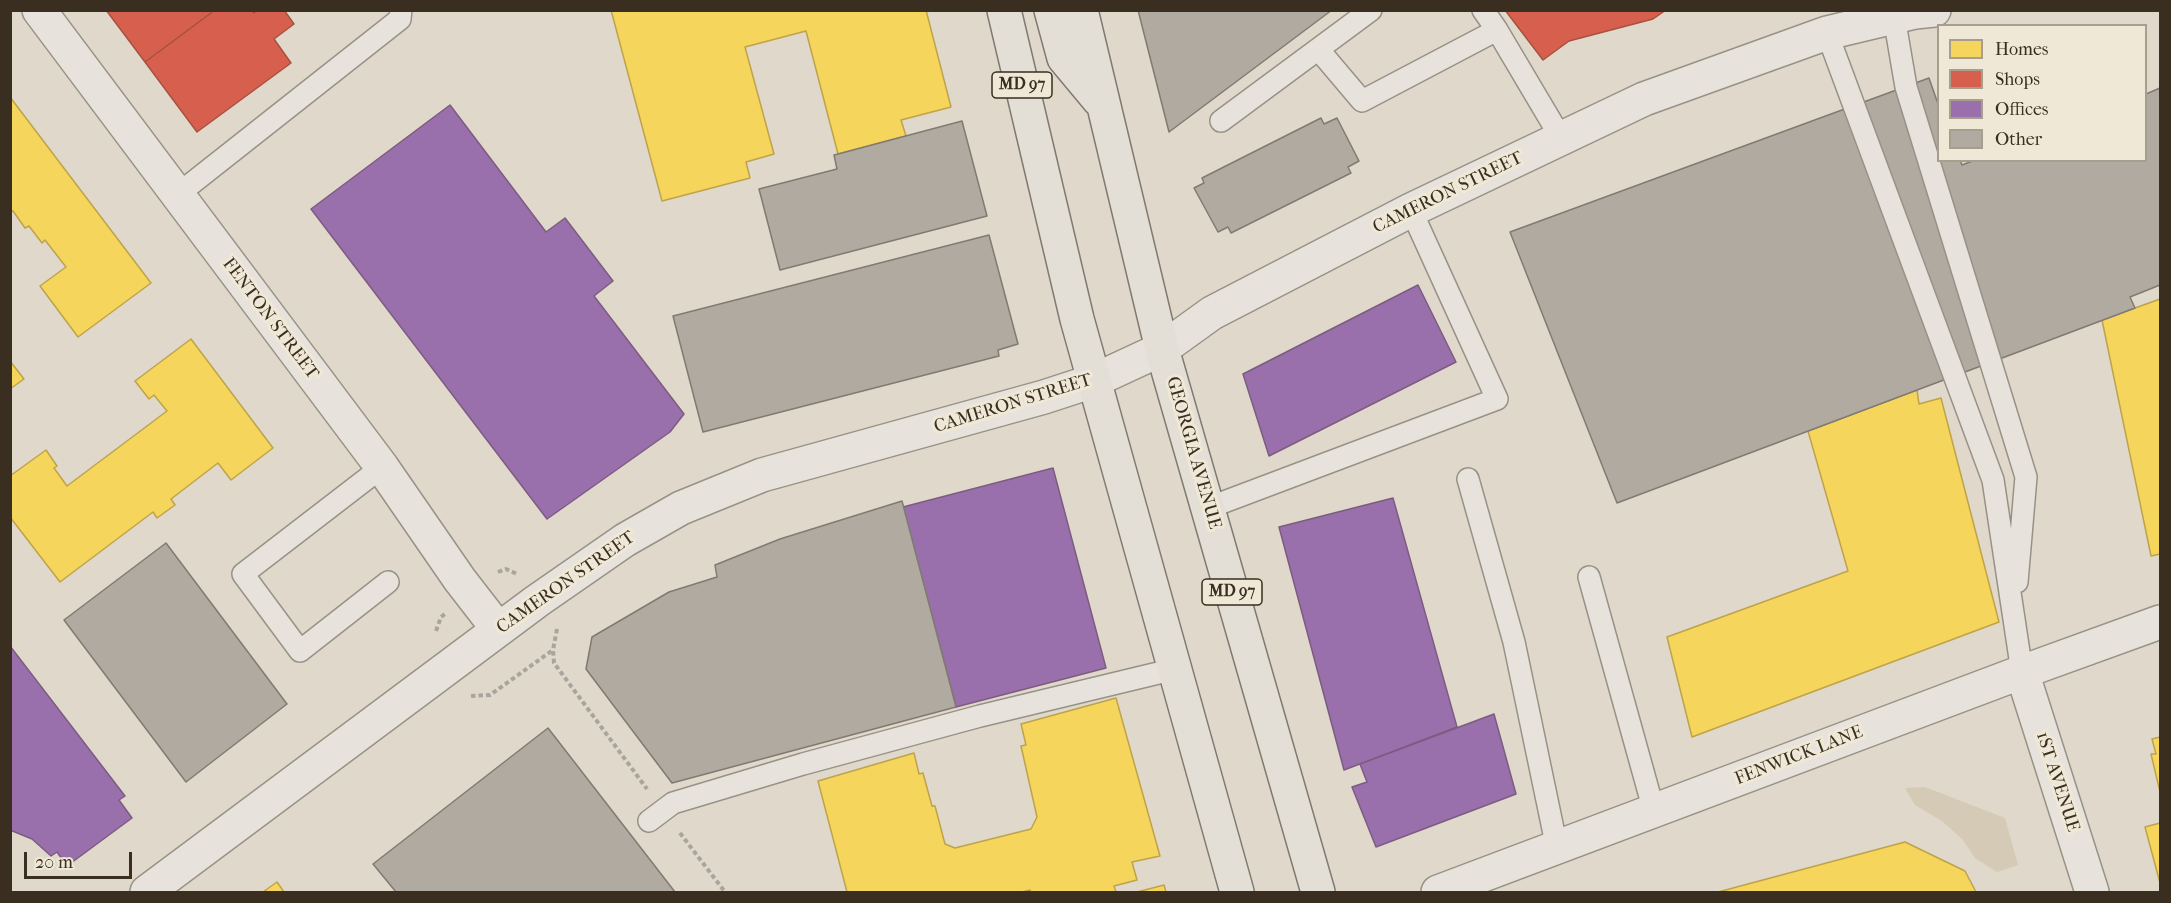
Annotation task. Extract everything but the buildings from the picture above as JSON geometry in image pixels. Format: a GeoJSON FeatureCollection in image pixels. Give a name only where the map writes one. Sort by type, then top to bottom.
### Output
{"type":"FeatureCollection","features":[{"type":"Feature","properties":{"kind":"main road","name":"MD 97"},"geometry":{"type":"LineString","coordinates":[[1004,10],[1093,381],[1237,892]]}},
{"type":"Feature","properties":{"kind":"main road","name":"MD 97"},"geometry":{"type":"LineString","coordinates":[[1051,10],[1064,58],[1104,106]]}},
{"type":"Feature","properties":{"kind":"main road","name":"GEORGIA AVENUE"},"geometry":{"type":"LineString","coordinates":[[1081,10],[1162,349],[1318,892]]}},
{"type":"Feature","properties":{"kind":"street","name":"FENTON STREET"},"geometry":{"type":"LineString","coordinates":[[39,10],[382,467],[498,629]]}},
{"type":"Feature","properties":{"kind":"street","name":"CAMERON STREET"},"geometry":{"type":"LineString","coordinates":[[147,892],[498,629],[625,540],[681,508],[762,475],[1044,397],[1093,381],[1162,349],[1212,313],[1411,210],[1644,99],[1819,22],[1894,17],[1934,10]]}},
{"type":"Feature","properties":{"kind":"street","name":"FENWICK LANE"},"geometry":{"type":"LineString","coordinates":[[1438,892],[2160,622]]}},
{"type":"Feature","properties":{"kind":"street","name":"1ST AVENUE"},"geometry":{"type":"LineString","coordinates":[[2022,672],[2092,892]]}},
{"type":"Feature","properties":{"kind":"lane"},"geometry":{"type":"LineString","coordinates":[[177,195],[400,19],[401,10]]}},
{"type":"Feature","properties":{"kind":"lane"},"geometry":{"type":"LineString","coordinates":[[1221,121],[1371,10]]}},
{"type":"Feature","properties":{"kind":"lane"},"geometry":{"type":"LineString","coordinates":[[1483,10],[1561,138]]}},
{"type":"Feature","properties":{"kind":"lane"},"geometry":{"type":"LineString","coordinates":[[1894,17],[1906,87],[2026,477],[2014,616]]}},
{"type":"Feature","properties":{"kind":"lane"},"geometry":{"type":"LineString","coordinates":[[1819,22],[1993,480],[2022,672]]}},
{"type":"Feature","properties":{"kind":"lane"},"geometry":{"type":"LineString","coordinates":[[1318,49],[1362,101],[1497,30]]}},
{"type":"Feature","properties":{"kind":"lane"},"geometry":{"type":"LineString","coordinates":[[1208,508],[1497,399],[1411,210]]}},
{"type":"Feature","properties":{"kind":"lane"},"geometry":{"type":"LineString","coordinates":[[382,467],[243,574],[300,651],[388,582]]}},
{"type":"Feature","properties":{"kind":"lane"},"geometry":{"type":"LineString","coordinates":[[1468,478],[1514,642],[1557,848]]}},
{"type":"Feature","properties":{"kind":"lane"},"geometry":{"type":"LineString","coordinates":[[1589,577],[1654,811]]}},
{"type":"Feature","properties":{"kind":"lane"},"geometry":{"type":"LineString","coordinates":[[656,816],[673,803],[802,764],[980,716],[1174,669]]}},
{"type":"Feature","properties":{"kind":"path"},"geometry":{"type":"LineString","coordinates":[[471,594],[501,570],[506,568],[517,574],[557,629],[553,650],[554,663],[656,816],[725,892]]}},
{"type":"Feature","properties":{"kind":"shaded area"},"geometry":{"type":"Polygon","coordinates":[[[1925,787],[2005,818],[2018,865],[1997,872],[1975,858],[1963,840],[1942,821],[1915,805],[1905,788],[1925,787]]]}}]}
